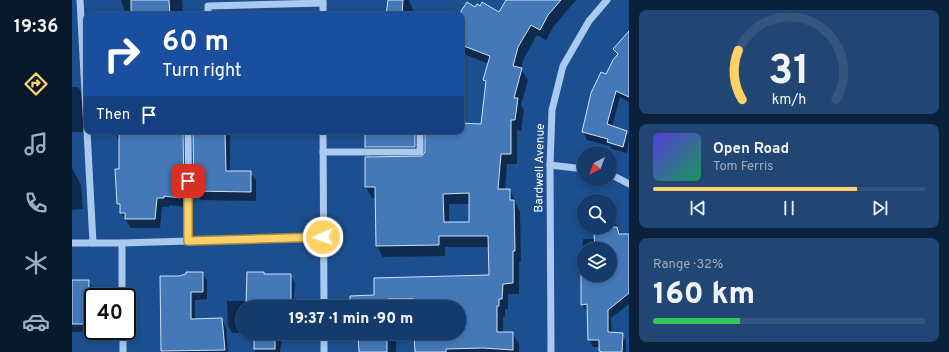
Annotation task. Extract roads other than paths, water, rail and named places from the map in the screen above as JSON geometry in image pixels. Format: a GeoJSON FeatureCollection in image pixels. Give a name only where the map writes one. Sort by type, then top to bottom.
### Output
{"type":"FeatureCollection","features":[{"type":"Feature","properties":{"kind":"street"},"geometry":{"type":"LineString","coordinates":[[80,0],[84,74]]}},
{"type":"Feature","properties":{"kind":"street","name":"Bardwell Avenue"},"geometry":{"type":"LineString","coordinates":[[552,352],[550,164],[552,110],[563,66],[589,21],[607,0]]}},
{"type":"Feature","properties":{"kind":"street"},"geometry":{"type":"LineString","coordinates":[[208,12],[208,6],[323,2]]}},
{"type":"Feature","properties":{"kind":"street"},"geometry":{"type":"LineString","coordinates":[[87,134],[93,242]]}},
{"type":"Feature","properties":{"kind":"street"},"geometry":{"type":"LineString","coordinates":[[188,134],[188,241]]}},
{"type":"Feature","properties":{"kind":"street"},"geometry":{"type":"LineString","coordinates":[[323,134],[324,300]]}},
{"type":"Feature","properties":{"kind":"street"},"geometry":{"type":"LineString","coordinates":[[323,152],[420,152],[420,134]]}},
{"type":"Feature","properties":{"kind":"street"},"geometry":{"type":"LineString","coordinates":[[550,164],[577,167]]}},
{"type":"Feature","properties":{"kind":"street"},"geometry":{"type":"LineString","coordinates":[[617,178],[629,184]]}},
{"type":"Feature","properties":{"kind":"street"},"geometry":{"type":"LineString","coordinates":[[72,243],[323,237]]}},
{"type":"Feature","properties":{"kind":"street"},"geometry":{"type":"LineString","coordinates":[[122,243],[122,288]]}},
{"type":"Feature","properties":{"kind":"street"},"geometry":{"type":"LineString","coordinates":[[123,340],[123,352]]}},
{"type":"Feature","properties":{"kind":"street"},"geometry":{"type":"LineString","coordinates":[[324,340],[324,352]]}}]}
